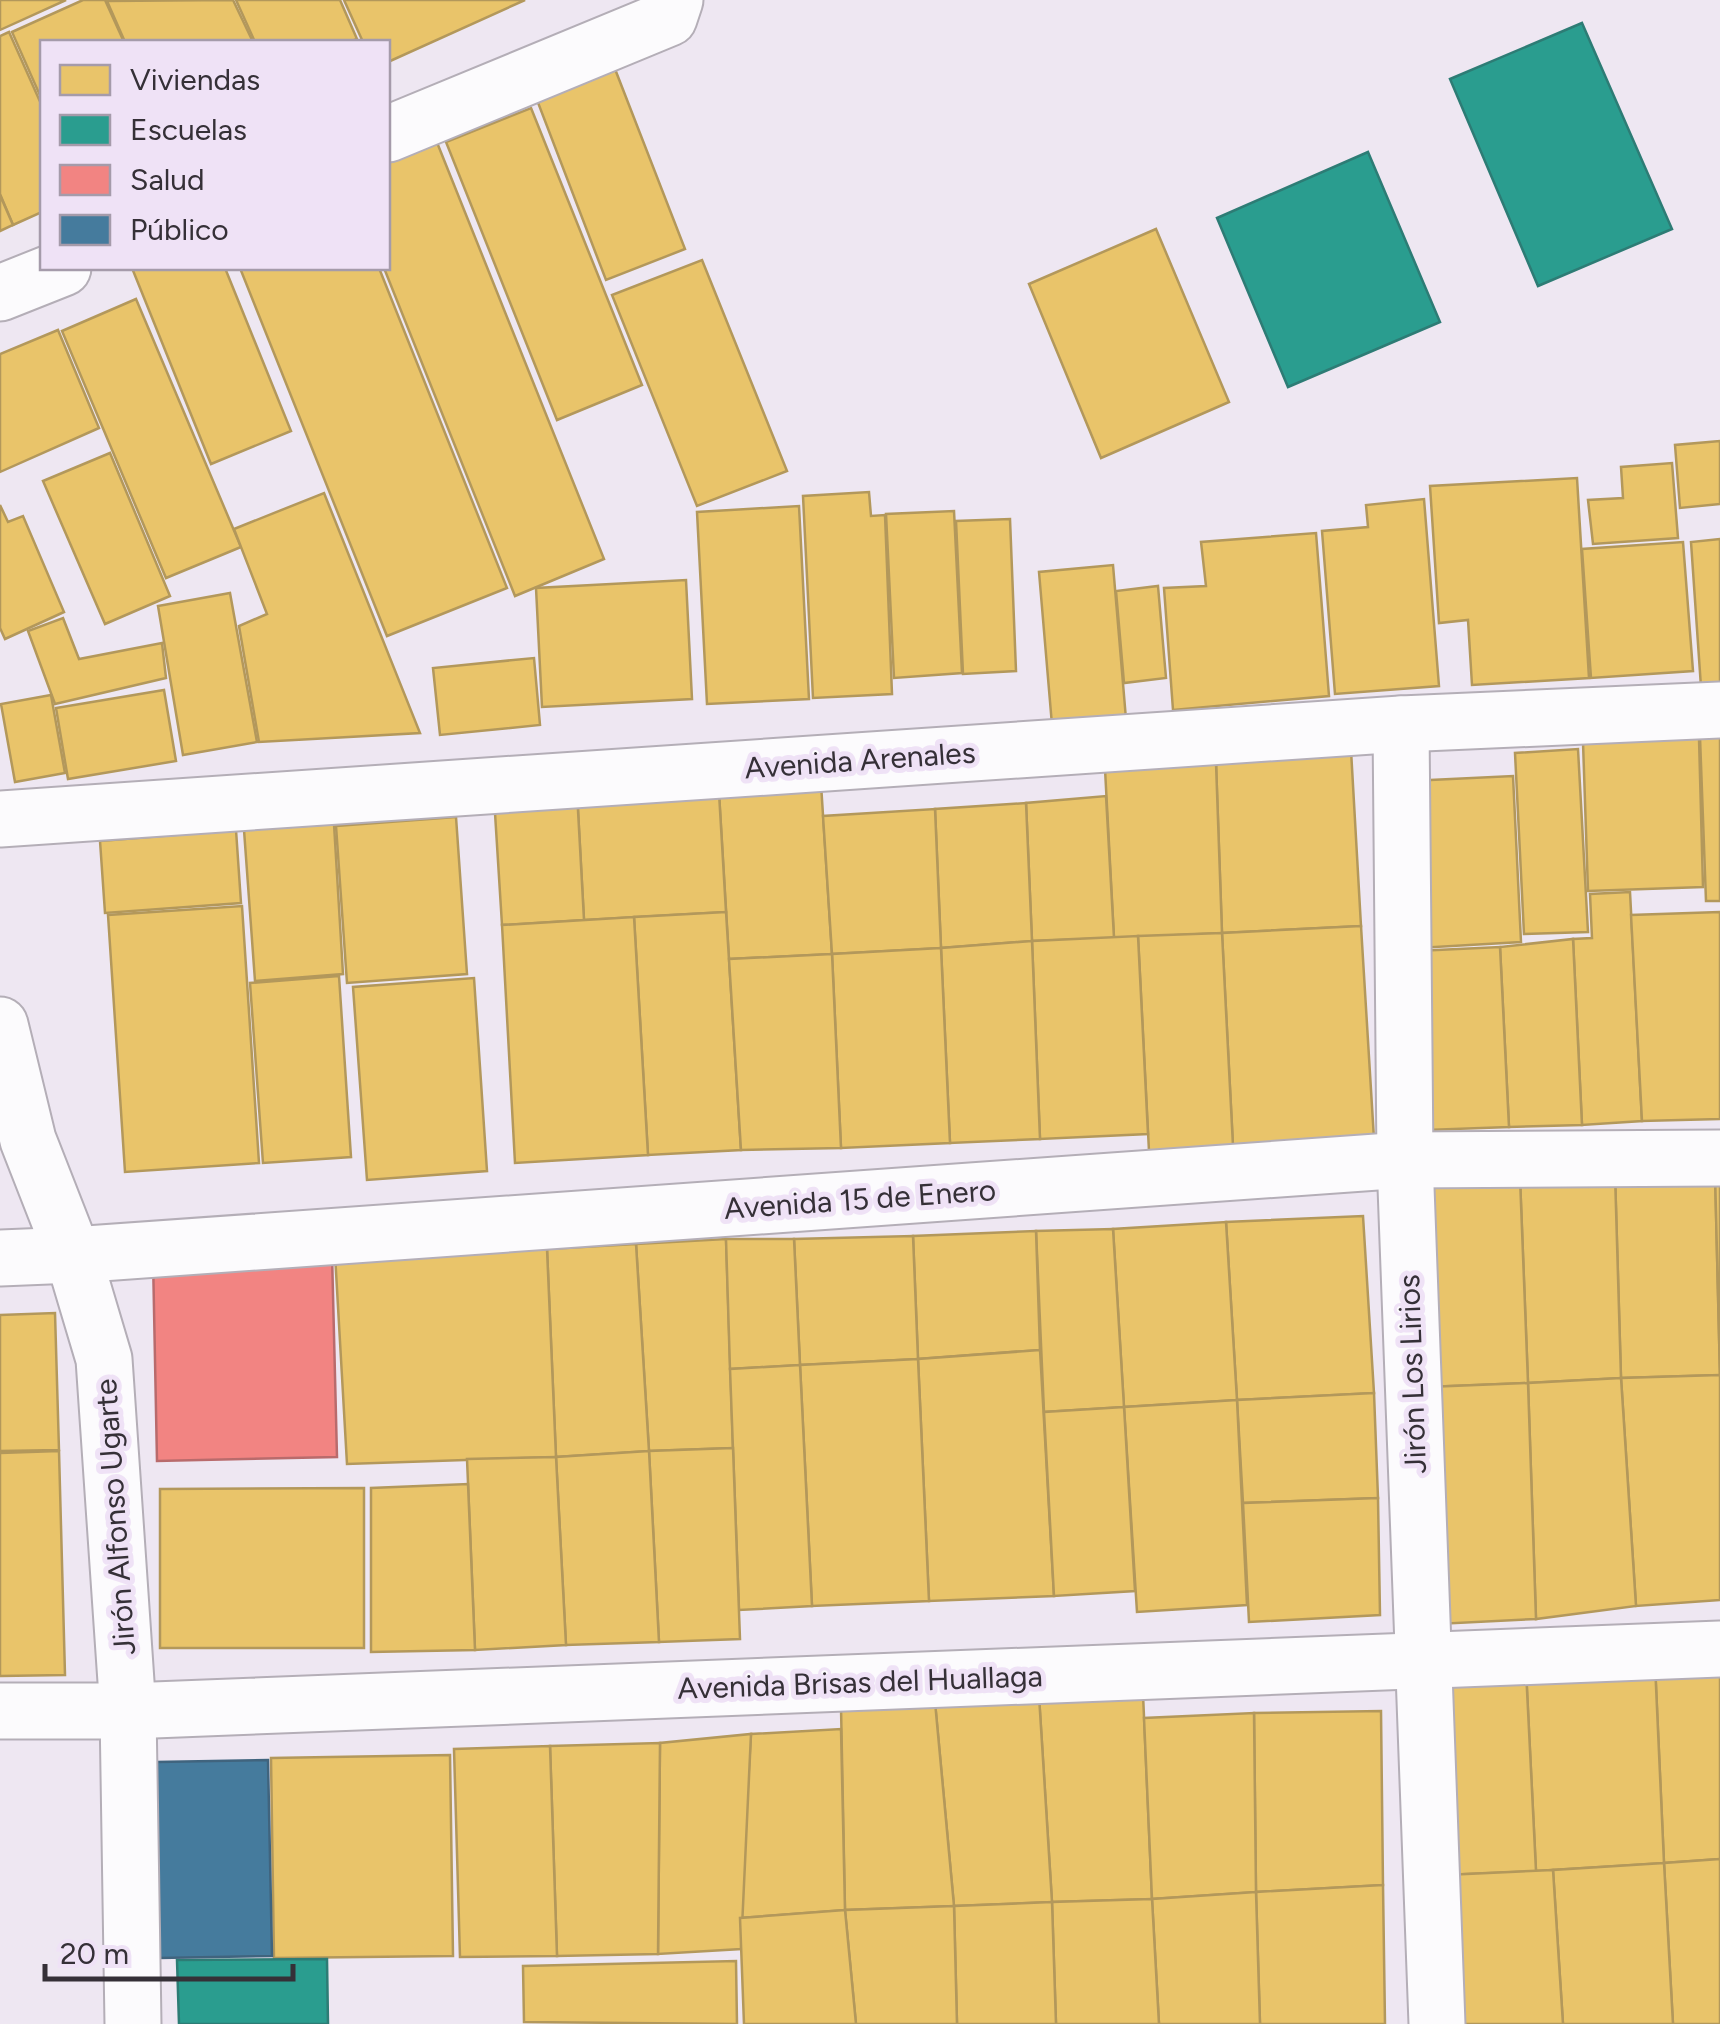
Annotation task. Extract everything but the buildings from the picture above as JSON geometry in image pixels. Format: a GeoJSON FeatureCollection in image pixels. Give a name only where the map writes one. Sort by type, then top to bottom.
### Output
{"type":"FeatureCollection","features":[{"type":"Feature","properties":{"kind":"street"},"geometry":{"type":"LineString","coordinates":[[390,133],[669,18],[675,0]]}},
{"type":"Feature","properties":{"kind":"street"},"geometry":{"type":"LineString","coordinates":[[0,293],[58,270]]}},
{"type":"Feature","properties":{"kind":"street","name":"Avenida Arenales"},"geometry":{"type":"LineString","coordinates":[[0,819],[1401,724],[1720,710]]}},
{"type":"Feature","properties":{"kind":"street","name":"Jirón Los Lirios"},"geometry":{"type":"LineString","coordinates":[[1401,724],[1405,1160],[1436,2024]]}},
{"type":"Feature","properties":{"kind":"street","name":"Jirón Alfonso Ugarte"},"geometry":{"type":"LineString","coordinates":[[0,1025],[28,1140],[73,1256],[104,1359],[128,1711],[133,2024]]}},
{"type":"Feature","properties":{"kind":"street","name":"Avenida 15 de Enero"},"geometry":{"type":"LineString","coordinates":[[0,1258],[73,1256],[1405,1160],[1720,1158]]}},
{"type":"Feature","properties":{"kind":"street","name":"Avenida Brisas del Huallaga"},"geometry":{"type":"LineString","coordinates":[[0,1711],[128,1711],[1720,1649]]}}]}
